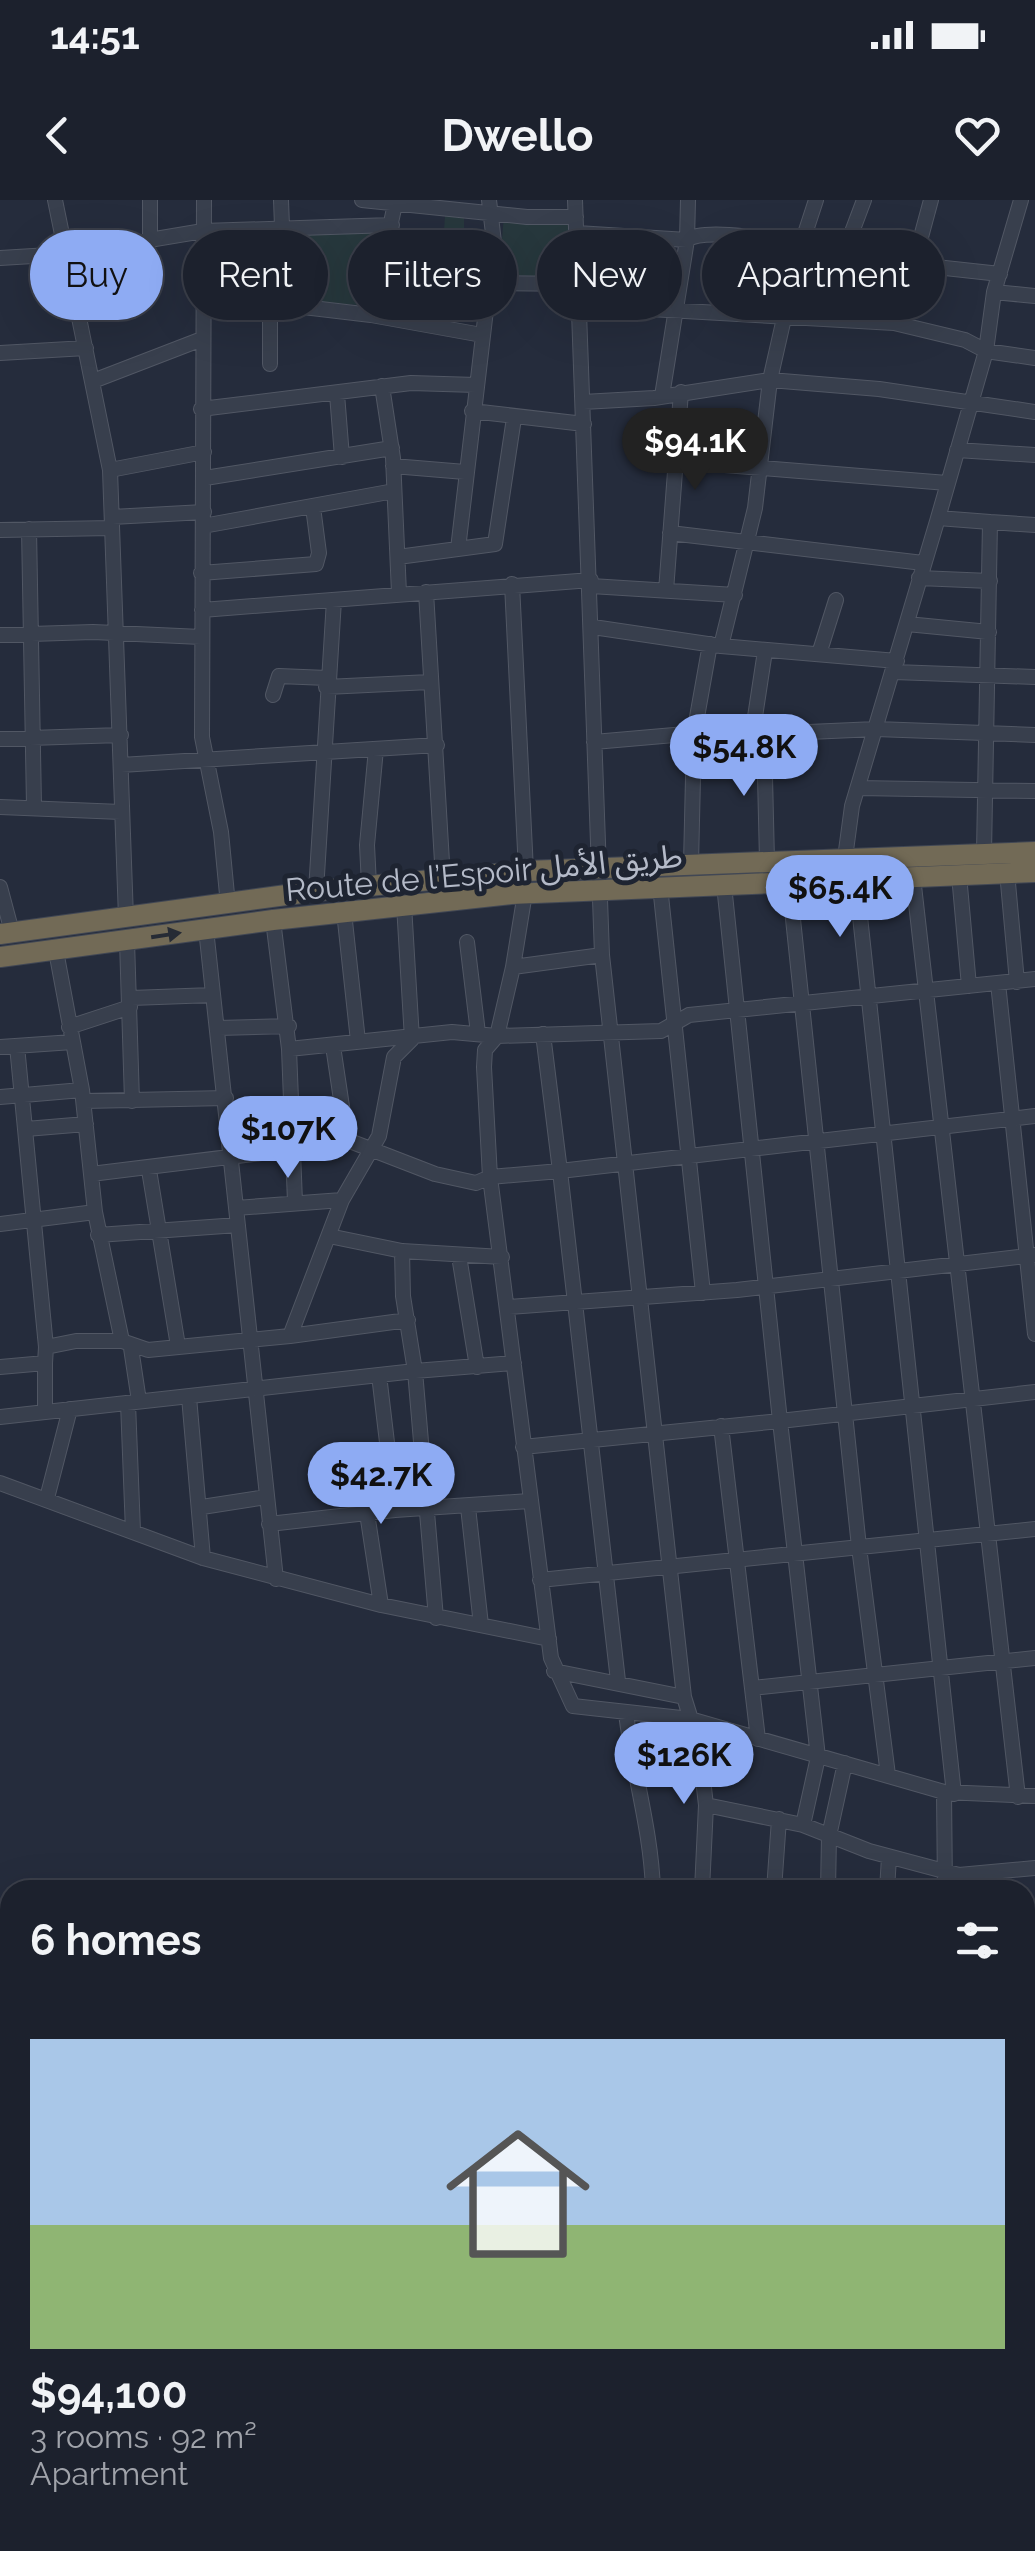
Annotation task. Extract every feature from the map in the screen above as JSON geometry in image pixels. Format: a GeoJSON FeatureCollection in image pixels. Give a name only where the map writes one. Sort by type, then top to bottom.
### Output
{"type":"FeatureCollection","features":[{"type":"Feature","properties":{"kind":"highway","name":"Route de l’Espoir طريق الأمل"},"geometry":{"type":"LineString","coordinates":[[6,933],[368,885],[526,871],[1035,852]]}},
{"type":"Feature","properties":{"kind":"highway","name":"Route de l’Espoir طريق الأمل"},"geometry":{"type":"LineString","coordinates":[[0,957],[273,920],[525,894],[1035,872]]}},
{"type":"Feature","properties":{"kind":"street"},"geometry":{"type":"LineString","coordinates":[[55,200],[61,230]]}},
{"type":"Feature","properties":{"kind":"street"},"geometry":{"type":"LineString","coordinates":[[150,200],[150,230]]}},
{"type":"Feature","properties":{"kind":"street"},"geometry":{"type":"LineString","coordinates":[[203,230],[204,200]]}},
{"type":"Feature","properties":{"kind":"street"},"geometry":{"type":"LineString","coordinates":[[280,200],[281,229]]}},
{"type":"Feature","properties":{"kind":"street"},"geometry":{"type":"LineString","coordinates":[[362,200],[492,206],[576,225],[686,240],[702,235]]}},
{"type":"Feature","properties":{"kind":"street"},"geometry":{"type":"LineString","coordinates":[[576,200],[576,230]]}},
{"type":"Feature","properties":{"kind":"street"},"geometry":{"type":"LineString","coordinates":[[682,269],[688,200]]}},
{"type":"Feature","properties":{"kind":"street"},"geometry":{"type":"LineString","coordinates":[[806,230],[816,200]]}},
{"type":"Feature","properties":{"kind":"street"},"geometry":{"type":"LineString","coordinates":[[853,230],[864,200]]}},
{"type":"Feature","properties":{"kind":"street"},"geometry":{"type":"LineString","coordinates":[[923,230],[931,200]]}},
{"type":"Feature","properties":{"kind":"street"},"geometry":{"type":"LineString","coordinates":[[844,858],[858,788],[986,351],[994,292],[1022,200]]}},
{"type":"Feature","properties":{"kind":"street"},"geometry":{"type":"LineString","coordinates":[[391,230],[396,204]]}},
{"type":"Feature","properties":{"kind":"street"},"geometry":{"type":"LineString","coordinates":[[255,230],[392,225]]}},
{"type":"Feature","properties":{"kind":"street"},"geometry":{"type":"LineString","coordinates":[[0,258],[30,256]]}},
{"type":"Feature","properties":{"kind":"street"},"geometry":{"type":"LineString","coordinates":[[945,267],[1000,274]]}},
{"type":"Feature","properties":{"kind":"street"},"geometry":{"type":"LineString","coordinates":[[994,292],[1035,296]]}},
{"type":"Feature","properties":{"kind":"street"},"geometry":{"type":"LineString","coordinates":[[80,320],[110,470],[119,636],[120,812],[126,918]]}},
{"type":"Feature","properties":{"kind":"street"},"geometry":{"type":"LineString","coordinates":[[202,320],[202,737],[228,906]]}},
{"type":"Feature","properties":{"kind":"street"},"geometry":{"type":"LineString","coordinates":[[270,364],[275,320]]}},
{"type":"Feature","properties":{"kind":"street"},"geometry":{"type":"LineString","coordinates":[[398,320],[482,335]]}},
{"type":"Feature","properties":{"kind":"street"},"geometry":{"type":"LineString","coordinates":[[458,549],[484,320]]}},
{"type":"Feature","properties":{"kind":"street"},"geometry":{"type":"LineString","coordinates":[[580,320],[602,955],[684,1697],[702,1764],[706,1804],[702,1880]]}},
{"type":"Feature","properties":{"kind":"street"},"geometry":{"type":"LineString","coordinates":[[662,396],[675,320]]}},
{"type":"Feature","properties":{"kind":"street"},"geometry":{"type":"LineString","coordinates":[[691,864],[694,734],[715,645],[748,541],[762,467],[770,380],[783,320]]}},
{"type":"Feature","properties":{"kind":"street"},"geometry":{"type":"LineString","coordinates":[[857,320],[894,323],[965,340],[986,351],[1035,358]]}},
{"type":"Feature","properties":{"kind":"street"},"geometry":{"type":"LineString","coordinates":[[93,381],[202,339]]}},
{"type":"Feature","properties":{"kind":"street"},"geometry":{"type":"LineString","coordinates":[[0,353],[86,348]]}},
{"type":"Feature","properties":{"kind":"street"},"geometry":{"type":"LineString","coordinates":[[583,402],[662,396],[770,380],[878,389],[1035,412]]}},
{"type":"Feature","properties":{"kind":"street"},"geometry":{"type":"LineString","coordinates":[[201,408],[382,386],[476,385]]}},
{"type":"Feature","properties":{"kind":"street"},"geometry":{"type":"LineString","coordinates":[[382,386],[394,466],[400,593]]}},
{"type":"Feature","properties":{"kind":"street"},"geometry":{"type":"LineString","coordinates":[[666,590],[681,392]]}},
{"type":"Feature","properties":{"kind":"street"},"geometry":{"type":"LineString","coordinates":[[336,394],[342,458]]}},
{"type":"Feature","properties":{"kind":"street"},"geometry":{"type":"LineString","coordinates":[[472,412],[584,424]]}},
{"type":"Feature","properties":{"kind":"street"},"geometry":{"type":"LineString","coordinates":[[398,556],[496,544],[514,418]]}},
{"type":"Feature","properties":{"kind":"street"},"geometry":{"type":"LineString","coordinates":[[205,478],[392,448]]}},
{"type":"Feature","properties":{"kind":"street"},"geometry":{"type":"LineString","coordinates":[[957,450],[1035,455]]}},
{"type":"Feature","properties":{"kind":"street"},"geometry":{"type":"LineString","coordinates":[[110,470],[204,452]]}},
{"type":"Feature","properties":{"kind":"street"},"geometry":{"type":"LineString","coordinates":[[676,460],[947,483]]}},
{"type":"Feature","properties":{"kind":"street"},"geometry":{"type":"LineString","coordinates":[[394,466],[464,472]]}},
{"type":"Feature","properties":{"kind":"street"},"geometry":{"type":"LineString","coordinates":[[0,530],[204,519],[312,507],[394,491]]}},
{"type":"Feature","properties":{"kind":"street"},"geometry":{"type":"LineString","coordinates":[[201,573],[316,564],[319,552],[312,507]]}},
{"type":"Feature","properties":{"kind":"street"},"geometry":{"type":"LineString","coordinates":[[938,518],[1035,525]]}},
{"type":"Feature","properties":{"kind":"street"},"geometry":{"type":"LineString","coordinates":[[984,853],[990,522]]}},
{"type":"Feature","properties":{"kind":"street"},"geometry":{"type":"LineString","coordinates":[[30,529],[34,806]]}},
{"type":"Feature","properties":{"kind":"street"},"geometry":{"type":"LineString","coordinates":[[670,533],[748,541],[990,580]]}},
{"type":"Feature","properties":{"kind":"street"},"geometry":{"type":"LineString","coordinates":[[202,610],[512,584],[591,583],[734,595]]}},
{"type":"Feature","properties":{"kind":"street"},"geometry":{"type":"LineString","coordinates":[[512,584],[526,871]]}},
{"type":"Feature","properties":{"kind":"street"},"geometry":{"type":"LineString","coordinates":[[426,592],[443,879]]}},
{"type":"Feature","properties":{"kind":"street"},"geometry":{"type":"LineString","coordinates":[[316,892],[334,600]]}},
{"type":"Feature","properties":{"kind":"street"},"geometry":{"type":"LineString","coordinates":[[819,654],[836,600]]}},
{"type":"Feature","properties":{"kind":"street"},"geometry":{"type":"LineString","coordinates":[[907,624],[989,632]]}},
{"type":"Feature","properties":{"kind":"street"},"geometry":{"type":"LineString","coordinates":[[593,627],[895,667],[1035,677]]}},
{"type":"Feature","properties":{"kind":"street"},"geometry":{"type":"LineString","coordinates":[[0,635],[92,632],[201,637]]}},
{"type":"Feature","properties":{"kind":"street"},"geometry":{"type":"LineString","coordinates":[[765,651],[758,732],[767,861]]}},
{"type":"Feature","properties":{"kind":"street"},"geometry":{"type":"LineString","coordinates":[[273,695],[279,676],[327,682],[430,682]]}},
{"type":"Feature","properties":{"kind":"street"},"geometry":{"type":"LineString","coordinates":[[594,742],[694,734],[876,729],[1035,734]]}},
{"type":"Feature","properties":{"kind":"street"},"geometry":{"type":"LineString","coordinates":[[0,739],[121,735]]}},
{"type":"Feature","properties":{"kind":"street"},"geometry":{"type":"LineString","coordinates":[[121,765],[437,745]]}},
{"type":"Feature","properties":{"kind":"street"},"geometry":{"type":"LineString","coordinates":[[368,885],[367,845],[376,749]]}},
{"type":"Feature","properties":{"kind":"street"},"geometry":{"type":"LineString","coordinates":[[858,788],[1035,791]]}},
{"type":"Feature","properties":{"kind":"street"},"geometry":{"type":"LineString","coordinates":[[0,807],[120,812]]}},
{"type":"Feature","properties":{"kind":"street"},"geometry":{"type":"LineString","coordinates":[[1007,872],[1017,982]]}},
{"type":"Feature","properties":{"kind":"street"},"geometry":{"type":"LineString","coordinates":[[959,875],[970,986]]}},
{"type":"Feature","properties":{"kind":"street"},"geometry":{"type":"LineString","coordinates":[[913,877],[1018,1797]]}},
{"type":"Feature","properties":{"kind":"street"},"geometry":{"type":"LineString","coordinates":[[856,879],[938,1668],[949,1793],[944,1880]]}},
{"type":"Feature","properties":{"kind":"street"},"geometry":{"type":"LineString","coordinates":[[789,881],[834,1279],[859,1547],[888,1775]]}},
{"type":"Feature","properties":{"kind":"street"},"geometry":{"type":"LineString","coordinates":[[724,885],[734,1012],[793,1554],[812,1682],[818,1758],[803,1825]]}},
{"type":"Feature","properties":{"kind":"street"},"geometry":{"type":"LineString","coordinates":[[660,886],[703,1293]]}},
{"type":"Feature","properties":{"kind":"street"},"geometry":{"type":"LineString","coordinates":[[0,887],[6,933]]}},
{"type":"Feature","properties":{"kind":"street"},"geometry":{"type":"LineString","coordinates":[[525,894],[497,1036],[484,1058],[490,1177],[509,1307],[529,1501],[554,1670],[579,1710],[690,1719],[949,1793],[1035,1796]]}},
{"type":"Feature","properties":{"kind":"street"},"geometry":{"type":"LineString","coordinates":[[290,1336],[342,1200],[373,1150],[394,1057],[412,1039],[404,905]]}},
{"type":"Feature","properties":{"kind":"street"},"geometry":{"type":"LineString","coordinates":[[344,912],[358,1042]]}},
{"type":"Feature","properties":{"kind":"street"},"geometry":{"type":"LineString","coordinates":[[273,920],[289,1026],[295,1202]]}},
{"type":"Feature","properties":{"kind":"street"},"geometry":{"type":"LineString","coordinates":[[206,929],[276,1579]]}},
{"type":"Feature","properties":{"kind":"street"},"geometry":{"type":"LineString","coordinates":[[127,941],[132,1101]]}},
{"type":"Feature","properties":{"kind":"street"},"geometry":{"type":"LineString","coordinates":[[467,942],[478,1033]]}},
{"type":"Feature","properties":{"kind":"street"},"geometry":{"type":"LineString","coordinates":[[56,951],[83,1095],[98,1234],[126,1345],[133,1402],[133,1530]]}},
{"type":"Feature","properties":{"kind":"street"},"geometry":{"type":"LineString","coordinates":[[513,967],[602,955]]}},
{"type":"Feature","properties":{"kind":"street"},"geometry":{"type":"LineString","coordinates":[[289,1049],[412,1039],[436,1033],[497,1036],[662,1031],[677,1019],[1035,979]]}},
{"type":"Feature","properties":{"kind":"street"},"geometry":{"type":"LineString","coordinates":[[998,983],[1030,1256],[1035,1334]]}},
{"type":"Feature","properties":{"kind":"street"},"geometry":{"type":"LineString","coordinates":[[0,1047],[71,1034],[130,1002],[213,995]]}},
{"type":"Feature","properties":{"kind":"street"},"geometry":{"type":"LineString","coordinates":[[218,1028],[289,1026]]}},
{"type":"Feature","properties":{"kind":"street"},"geometry":{"type":"LineString","coordinates":[[543,1034],[618,1681]]}},
{"type":"Feature","properties":{"kind":"street"},"geometry":{"type":"LineString","coordinates":[[16,1046],[45,1355],[45,1412]]}},
{"type":"Feature","properties":{"kind":"street"},"geometry":{"type":"LineString","coordinates":[[333,1046],[347,1140],[466,1182],[1035,1116]]}},
{"type":"Feature","properties":{"kind":"street"},"geometry":{"type":"LineString","coordinates":[[0,1097],[83,1095],[132,1101],[226,1098]]}},
{"type":"Feature","properties":{"kind":"street"},"geometry":{"type":"LineString","coordinates":[[26,1129],[86,1124]]}},
{"type":"Feature","properties":{"kind":"street"},"geometry":{"type":"LineString","coordinates":[[91,1174],[294,1149]]}},
{"type":"Feature","properties":{"kind":"street"},"geometry":{"type":"LineString","coordinates":[[148,1170],[162,1231],[178,1346]]}},
{"type":"Feature","properties":{"kind":"street"},"geometry":{"type":"LineString","coordinates":[[236,1208],[342,1200]]}},
{"type":"Feature","properties":{"kind":"street"},"geometry":{"type":"LineString","coordinates":[[0,1224],[95,1212]]}},
{"type":"Feature","properties":{"kind":"street"},"geometry":{"type":"LineString","coordinates":[[98,1234],[238,1225]]}},
{"type":"Feature","properties":{"kind":"street"},"geometry":{"type":"LineString","coordinates":[[329,1236],[402,1252],[502,1257]]}},
{"type":"Feature","properties":{"kind":"street"},"geometry":{"type":"LineString","coordinates":[[402,1252],[430,1509],[436,1618]]}},
{"type":"Feature","properties":{"kind":"street"},"geometry":{"type":"LineString","coordinates":[[460,1256],[477,1367]]}},
{"type":"Feature","properties":{"kind":"street"},"geometry":{"type":"LineString","coordinates":[[509,1307],[703,1293],[1030,1256]]}},
{"type":"Feature","properties":{"kind":"street"},"geometry":{"type":"LineString","coordinates":[[0,1368],[76,1341],[178,1346],[248,1342],[408,1320]]}},
{"type":"Feature","properties":{"kind":"street"},"geometry":{"type":"LineString","coordinates":[[0,1432],[3,1416],[514,1363]]}},
{"type":"Feature","properties":{"kind":"street"},"geometry":{"type":"LineString","coordinates":[[379,1376],[395,1510]]}},
{"type":"Feature","properties":{"kind":"street"},"geometry":{"type":"LineString","coordinates":[[523,1447],[1035,1392]]}},
{"type":"Feature","properties":{"kind":"street"},"geometry":{"type":"LineString","coordinates":[[189,1397],[202,1508],[203,1558]]}},
{"type":"Feature","properties":{"kind":"street"},"geometry":{"type":"LineString","coordinates":[[46,1498],[70,1409]]}},
{"type":"Feature","properties":{"kind":"street"},"geometry":{"type":"LineString","coordinates":[[721,1426],[758,1739]]}},
{"type":"Feature","properties":{"kind":"street"},"geometry":{"type":"LineString","coordinates":[[0,1483],[203,1558],[276,1579],[436,1618],[549,1639]]}},
{"type":"Feature","properties":{"kind":"street"},"geometry":{"type":"LineString","coordinates":[[202,1508],[266,1498]]}},
{"type":"Feature","properties":{"kind":"street"},"geometry":{"type":"LineString","coordinates":[[268,1524],[529,1501]]}},
{"type":"Feature","properties":{"kind":"street"},"geometry":{"type":"LineString","coordinates":[[468,1506],[481,1625]]}},
{"type":"Feature","properties":{"kind":"street"},"geometry":{"type":"LineString","coordinates":[[367,1513],[381,1605]]}},
{"type":"Feature","properties":{"kind":"street"},"geometry":{"type":"LineString","coordinates":[[540,1580],[1035,1530]]}},
{"type":"Feature","properties":{"kind":"street"},"geometry":{"type":"LineString","coordinates":[[752,1688],[1035,1658]]}},
{"type":"Feature","properties":{"kind":"street"},"geometry":{"type":"LineString","coordinates":[[554,1670],[684,1697]]}},
{"type":"Feature","properties":{"kind":"street"},"geometry":{"type":"LineString","coordinates":[[626,1713],[652,1850],[653,1880]]}},
{"type":"Feature","properties":{"kind":"street"},"geometry":{"type":"LineString","coordinates":[[828,1880],[829,1836],[846,1763]]}},
{"type":"Feature","properties":{"kind":"street"},"geometry":{"type":"LineString","coordinates":[[706,1804],[803,1825],[889,1857],[959,1875],[1035,1868]]}},
{"type":"Feature","properties":{"kind":"street"},"geometry":{"type":"LineString","coordinates":[[775,1880],[778,1819]]}},
{"type":"Feature","properties":{"kind":"street"},"geometry":{"type":"LineString","coordinates":[[888,1880],[889,1857]]}},
{"type":"Feature","properties":{"kind":"shaded area"},"geometry":{"type":"Polygon","coordinates":[[[504,215],[570,218],[571,230],[537,230],[537,276],[517,275],[517,230],[503,230],[504,215]]]}},
{"type":"Feature","properties":{"kind":"shaded area"},"geometry":{"type":"Polygon","coordinates":[[[445,216],[464,218],[464,230],[444,230],[445,216]]]}},
{"type":"Feature","properties":{"kind":"shaded area"},"geometry":{"type":"Polygon","coordinates":[[[328,232],[348,232],[348,304],[328,303],[328,232]]]}}]}
